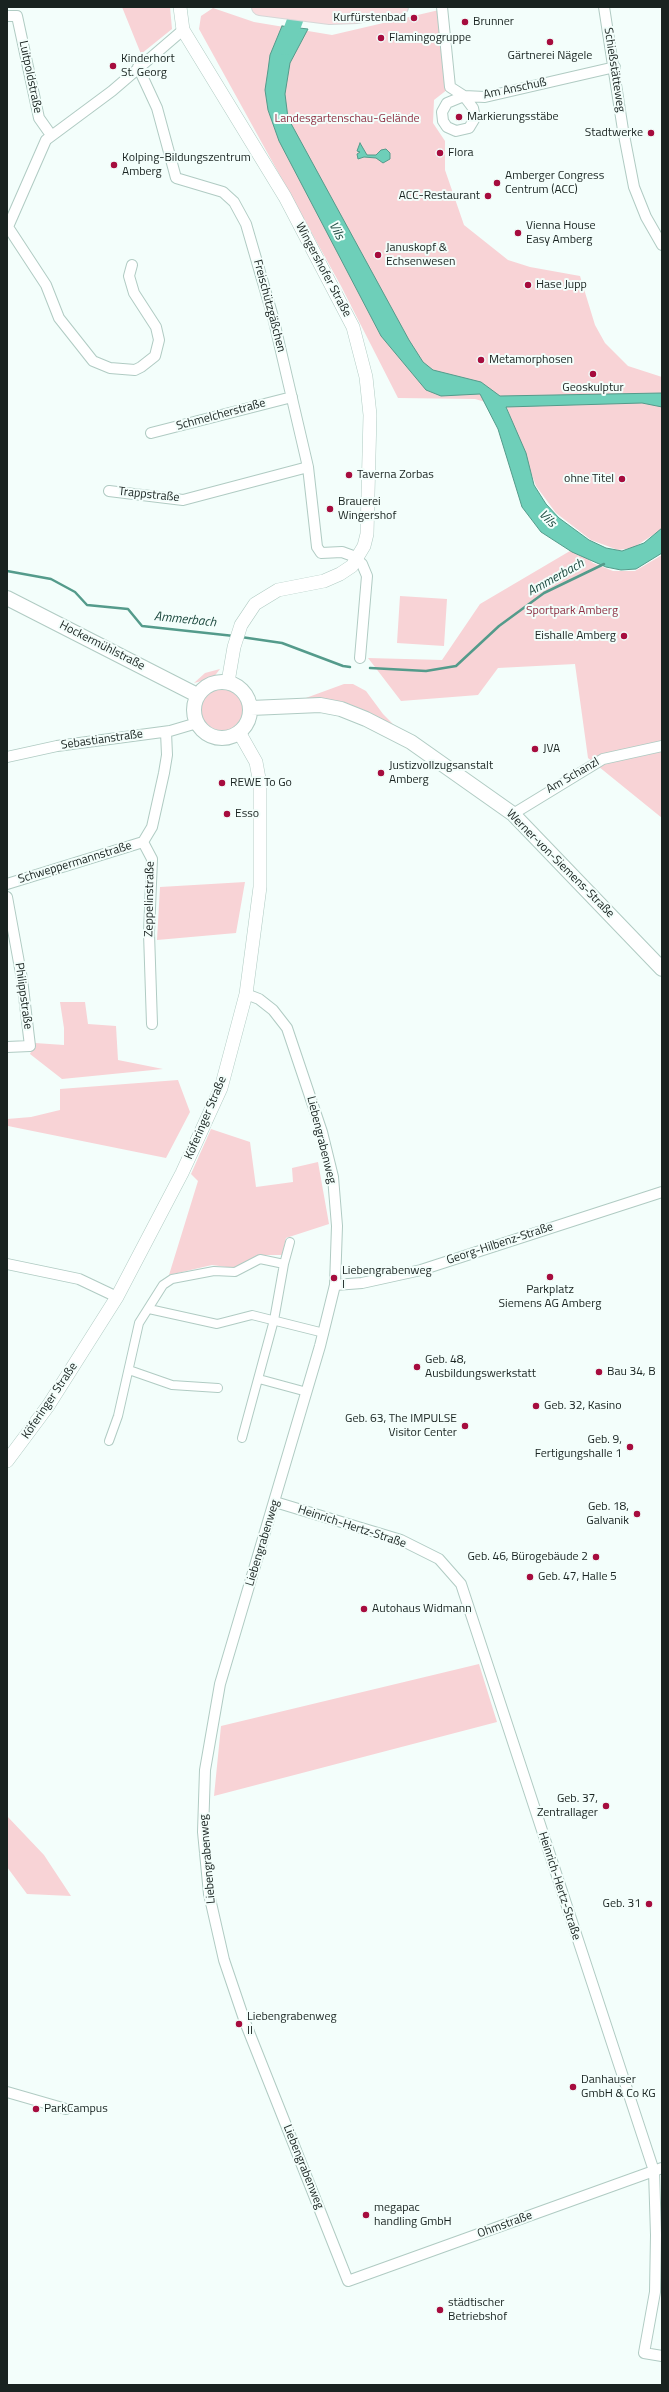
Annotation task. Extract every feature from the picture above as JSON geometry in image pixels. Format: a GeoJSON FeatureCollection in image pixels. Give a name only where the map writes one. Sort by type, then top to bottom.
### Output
{"type":"FeatureCollection","features":[{"type":"Feature","properties":{"kind":"main road"},"geometry":{"type":"LineString","coordinates":[[267,9],[330,16],[357,15],[400,7]]}},
{"type":"Feature","properties":{"kind":"main road","name":"Hockermühlstraße"},"geometry":{"type":"LineString","coordinates":[[7,598],[197,696]]}},
{"type":"Feature","properties":{"kind":"main road"},"geometry":{"type":"LineString","coordinates":[[228,682],[243,691],[250,708],[246,725],[239,732],[225,738],[217,738],[208,735],[197,723],[194,713],[197,696],[207,686],[214,683],[228,682]]}},
{"type":"Feature","properties":{"kind":"main road","name":"Werner-von-Siemens-Straße"},"geometry":{"type":"LineString","coordinates":[[250,708],[320,705],[341,709],[366,719],[411,742],[513,814],[662,969]]}},
{"type":"Feature","properties":{"kind":"street","name":"Wingershofer Straße"},"geometry":{"type":"LineString","coordinates":[[180,7],[183,30],[285,197],[353,327],[367,382],[371,436],[367,534],[364,546],[357,559],[340,574],[324,581],[278,590],[263,597],[255,604],[241,625],[234,646],[228,682]]}},
{"type":"Feature","properties":{"kind":"street","name":"Am Anschuß"},"geometry":{"type":"LineString","coordinates":[[442,7],[450,86],[464,96],[485,97],[615,67]]}},
{"type":"Feature","properties":{"kind":"street","name":"Schießstätteweg"},"geometry":{"type":"LineString","coordinates":[[604,7],[615,67],[623,130],[634,187],[646,217],[662,245]]}},
{"type":"Feature","properties":{"kind":"street","name":"Luitpoldstraße"},"geometry":{"type":"LineString","coordinates":[[12,16],[39,118],[51,135]]}},
{"type":"Feature","properties":{"kind":"street"},"geometry":{"type":"LineString","coordinates":[[132,265],[129,276],[134,294],[156,327],[159,340],[155,356],[141,367],[134,370],[110,368],[93,361],[59,318],[46,285],[7,228],[46,140],[112,91],[183,30]]}},
{"type":"Feature","properties":{"kind":"street","name":"Freischützgäßchen"},"geometry":{"type":"LineString","coordinates":[[138,68],[157,108],[176,178],[223,192],[234,202],[246,224],[273,317],[308,467],[317,547],[321,552],[342,552],[357,559]]}},
{"type":"Feature","properties":{"kind":"street","name":"Schmelcherstraße"},"geometry":{"type":"LineString","coordinates":[[151,433],[292,397]]}},
{"type":"Feature","properties":{"kind":"street","name":"Trappstraße"},"geometry":{"type":"LineString","coordinates":[[109,491],[183,500],[236,489],[308,467]]}},
{"type":"Feature","properties":{"kind":"street"},"geometry":{"type":"LineString","coordinates":[[357,559],[362,564],[367,576],[360,658]]}},
{"type":"Feature","properties":{"kind":"street","name":"Sebastianstraße"},"geometry":{"type":"LineString","coordinates":[[7,757],[57,746],[166,732],[197,723]]}},
{"type":"Feature","properties":{"kind":"street"},"geometry":{"type":"LineString","coordinates":[[142,842],[152,827],[164,773],[167,755],[166,732]]}},
{"type":"Feature","properties":{"kind":"street","name":"Köferinger Straße"},"geometry":{"type":"LineString","coordinates":[[7,1461],[48,1406],[117,1297],[182,1173],[214,1106],[235,1040],[246,994],[260,887],[261,806],[256,762],[239,732]]}},
{"type":"Feature","properties":{"kind":"street","name":"Am Schanzl"},"geometry":{"type":"LineString","coordinates":[[513,814],[603,759],[662,746]]}},
{"type":"Feature","properties":{"kind":"street","name":"Schweppermannstraße"},"geometry":{"type":"LineString","coordinates":[[7,884],[142,842]]}},
{"type":"Feature","properties":{"kind":"street","name":"Zeppelinstraße"},"geometry":{"type":"LineString","coordinates":[[142,842],[152,859],[149,933],[152,1024]]}},
{"type":"Feature","properties":{"kind":"street","name":"Philippstraße"},"geometry":{"type":"LineString","coordinates":[[7,897],[22,978],[30,1046],[7,1047]]}},
{"type":"Feature","properties":{"kind":"street","name":"Liebengrabenweg"},"geometry":{"type":"LineString","coordinates":[[246,994],[259,999],[273,1010],[287,1028],[318,1118],[332,1177],[337,1226],[335,1285],[324,1333],[307,1392],[220,1684],[205,1770],[203,1832],[208,1894],[224,1960],[245,2022],[348,2281]]}},
{"type":"Feature","properties":{"kind":"street","name":"Georg-Hilbenz-Straße"},"geometry":{"type":"LineString","coordinates":[[335,1285],[362,1283],[421,1270],[662,1192]]}},
{"type":"Feature","properties":{"kind":"street"},"geometry":{"type":"LineString","coordinates":[[242,1438],[274,1320],[284,1264],[290,1242]]}},
{"type":"Feature","properties":{"kind":"street"},"geometry":{"type":"LineString","coordinates":[[109,1441],[118,1416],[139,1323],[163,1285],[172,1279],[214,1271],[235,1272],[260,1259],[284,1264]]}},
{"type":"Feature","properties":{"kind":"street"},"geometry":{"type":"LineString","coordinates":[[7,1264],[79,1279],[117,1297]]}},
{"type":"Feature","properties":{"kind":"street"},"geometry":{"type":"LineString","coordinates":[[149,1309],[217,1324],[252,1315],[324,1333]]}},
{"type":"Feature","properties":{"kind":"street"},"geometry":{"type":"LineString","coordinates":[[129,1370],[172,1385],[218,1388]]}},
{"type":"Feature","properties":{"kind":"street"},"geometry":{"type":"LineString","coordinates":[[259,1379],[307,1392]]}},
{"type":"Feature","properties":{"kind":"street","name":"Heinrich-Hertz-Straße"},"geometry":{"type":"LineString","coordinates":[[275,1502],[400,1540],[439,1559],[461,1584],[658,2170],[656,2292],[644,2353],[662,2356]]}},
{"type":"Feature","properties":{"kind":"street"},"geometry":{"type":"LineString","coordinates":[[7,2092],[66,2108]]}},
{"type":"Feature","properties":{"kind":"street","name":"Ohmstraße"},"geometry":{"type":"LineString","coordinates":[[348,2281],[658,2170]]}},
{"type":"Feature","properties":{"kind":"green space"},"geometry":{"type":"Polygon","coordinates":[[[122,7],[170,7],[172,29],[141,54],[122,7]]]}},
{"type":"Feature","properties":{"kind":"green space","name":"Landesgartenschau-Gelände"},"geometry":{"type":"Polygon","coordinates":[[[213,8],[254,22],[332,35],[439,10],[448,89],[434,100],[433,123],[445,141],[445,170],[464,225],[508,260],[530,267],[580,276],[595,325],[605,343],[628,366],[662,377],[662,529],[633,548],[618,550],[591,540],[556,513],[536,486],[507,408],[475,399],[398,398],[341,286],[199,29],[201,16],[213,8]]]}},
{"type":"Feature","properties":{"kind":"green space","name":"Sportpark Amberg"},"geometry":{"type":"Polygon","coordinates":[[[575,548],[593,563],[613,571],[635,571],[662,555],[662,818],[588,758],[575,664],[498,668],[478,695],[401,701],[368,658],[442,660],[480,604],[575,548]]]}},
{"type":"Feature","properties":{"kind":"green space"},"geometry":{"type":"Polygon","coordinates":[[[400,596],[447,599],[444,646],[397,643],[400,596]]]}},
{"type":"Feature","properties":{"kind":"green space"},"geometry":{"type":"Polygon","coordinates":[[[220,669],[213,678],[194,683],[205,673],[220,669]]]}},
{"type":"Feature","properties":{"kind":"green space"},"geometry":{"type":"Polygon","coordinates":[[[344,684],[353,684],[366,691],[383,714],[393,724],[359,709],[303,699],[344,684]]]}},
{"type":"Feature","properties":{"kind":"green space"},"geometry":{"type":"Polygon","coordinates":[[[223,687],[235,691],[241,697],[245,709],[241,721],[235,727],[223,731],[211,727],[205,721],[201,709],[205,697],[211,691],[223,687]]]}},
{"type":"Feature","properties":{"kind":"green space"},"geometry":{"type":"Polygon","coordinates":[[[245,882],[236,933],[157,940],[160,887],[245,882]]]}},
{"type":"Feature","properties":{"kind":"green space"},"geometry":{"type":"Polygon","coordinates":[[[60,1002],[85,1002],[88,1024],[116,1026],[118,1060],[163,1069],[62,1079],[30,1054],[35,1043],[64,1045],[64,1028],[60,1002]]]}},
{"type":"Feature","properties":{"kind":"green space"},"geometry":{"type":"Polygon","coordinates":[[[178,1080],[190,1112],[166,1158],[8,1126],[7,1128],[7,1119],[31,1117],[60,1110],[60,1089],[178,1080]]]}},
{"type":"Feature","properties":{"kind":"green space"},"geometry":{"type":"Polygon","coordinates":[[[211,1129],[250,1142],[256,1187],[293,1182],[292,1168],[318,1162],[329,1224],[286,1238],[282,1255],[259,1255],[234,1268],[212,1265],[169,1275],[198,1181],[191,1174],[211,1129]]]}},
{"type":"Feature","properties":{"kind":"green space"},"geometry":{"type":"Polygon","coordinates":[[[479,1664],[497,1722],[214,1796],[221,1726],[479,1664]]]}},
{"type":"Feature","properties":{"kind":"green space"},"geometry":{"type":"Polygon","coordinates":[[[7,1816],[44,1855],[71,1896],[27,1894],[7,1867],[7,1816]]]}},
{"type":"Feature","properties":{"kind":"water"},"geometry":{"type":"Polygon","coordinates":[[[282,26],[308,29],[290,63],[285,94],[288,118],[409,340],[423,362],[433,370],[481,382],[500,396],[662,393],[662,407],[642,403],[506,407],[526,453],[534,485],[546,504],[559,518],[589,540],[606,548],[622,551],[644,543],[662,528],[662,553],[636,569],[621,570],[606,567],[572,552],[541,532],[522,507],[498,429],[480,394],[441,396],[426,390],[381,336],[279,141],[268,110],[265,90],[270,55],[282,26]]]}},
{"type":"Feature","properties":{"kind":"water"},"geometry":{"type":"Polygon","coordinates":[[[360,143],[367,155],[376,155],[381,150],[386,149],[390,153],[390,159],[383,163],[376,158],[364,157],[358,159],[357,154],[360,152],[357,151],[360,143]]]}},
{"type":"Feature","properties":{"kind":"waterway","name":"Vils"},"geometry":{"type":"LineString","coordinates":[[285,47],[300,7]]}},
{"type":"Feature","properties":{"kind":"waterway","name":"Ammerbach"},"geometry":{"type":"LineString","coordinates":[[370,668],[426,671],[456,666],[499,626],[544,593],[604,564]]}},
{"type":"Feature","properties":{"kind":"waterway","name":"Ammerbach"},"geometry":{"type":"LineString","coordinates":[[7,571],[51,579],[75,592],[87,605],[128,609],[142,626],[234,636]]}},
{"type":"Feature","properties":{"kind":"waterway","name":"Ammerbach"},"geometry":{"type":"LineString","coordinates":[[241,637],[282,643],[343,666],[350,667]]}},
{"type":"Feature","properties":{"kind":"place","name":"Kurfürstenbad"},"geometry":{"type":"Point","coordinates":[414,18]}},
{"type":"Feature","properties":{"kind":"place","name":"Brunner"},"geometry":{"type":"Point","coordinates":[465,22]}},
{"type":"Feature","properties":{"kind":"place","name":"Flamingogruppe"},"geometry":{"type":"Point","coordinates":[381,38]}},
{"type":"Feature","properties":{"kind":"place","name":"Gärtnerei Nägele"},"geometry":{"type":"Point","coordinates":[550,42]}},
{"type":"Feature","properties":{"kind":"place","name":"Kinderhort St. Georg"},"geometry":{"type":"Point","coordinates":[113,66]}},
{"type":"Feature","properties":{"kind":"place","name":"Markierungsstäbe"},"geometry":{"type":"Point","coordinates":[459,117]}},
{"type":"Feature","properties":{"kind":"place","name":"Stadtwerke"},"geometry":{"type":"Point","coordinates":[651,133]}},
{"type":"Feature","properties":{"kind":"place","name":"Flora"},"geometry":{"type":"Point","coordinates":[440,153]}},
{"type":"Feature","properties":{"kind":"place","name":"Kolping-Bildungszentrum Amberg"},"geometry":{"type":"Point","coordinates":[114,165]}},
{"type":"Feature","properties":{"kind":"place","name":"Amberger Congress Centrum (ACC)"},"geometry":{"type":"Point","coordinates":[497,183]}},
{"type":"Feature","properties":{"kind":"place","name":"ACC-Restaurant"},"geometry":{"type":"Point","coordinates":[488,196]}},
{"type":"Feature","properties":{"kind":"place","name":"Vienna House Easy Amberg"},"geometry":{"type":"Point","coordinates":[518,233]}},
{"type":"Feature","properties":{"kind":"place","name":"Januskopf & Echsenwesen"},"geometry":{"type":"Point","coordinates":[378,255]}},
{"type":"Feature","properties":{"kind":"place","name":"Hase Jupp"},"geometry":{"type":"Point","coordinates":[528,285]}},
{"type":"Feature","properties":{"kind":"place","name":"Metamorphosen"},"geometry":{"type":"Point","coordinates":[481,360]}},
{"type":"Feature","properties":{"kind":"place","name":"Geoskulptur"},"geometry":{"type":"Point","coordinates":[593,374]}},
{"type":"Feature","properties":{"kind":"place","name":"Taverna Zorbas"},"geometry":{"type":"Point","coordinates":[349,475]}},
{"type":"Feature","properties":{"kind":"place","name":"ohne Titel"},"geometry":{"type":"Point","coordinates":[622,479]}},
{"type":"Feature","properties":{"kind":"place","name":"Brauerei Wingershof"},"geometry":{"type":"Point","coordinates":[330,509]}},
{"type":"Feature","properties":{"kind":"place","name":"Eishalle Amberg"},"geometry":{"type":"Point","coordinates":[624,636]}},
{"type":"Feature","properties":{"kind":"place","name":"JVA"},"geometry":{"type":"Point","coordinates":[535,749]}},
{"type":"Feature","properties":{"kind":"place","name":"Justizvollzugsanstalt Amberg"},"geometry":{"type":"Point","coordinates":[381,773]}},
{"type":"Feature","properties":{"kind":"place","name":"REWE To Go"},"geometry":{"type":"Point","coordinates":[222,783]}},
{"type":"Feature","properties":{"kind":"place","name":"Esso"},"geometry":{"type":"Point","coordinates":[227,814]}},
{"type":"Feature","properties":{"kind":"place","name":"Parkplatz Siemens AG Amberg"},"geometry":{"type":"Point","coordinates":[550,1277]}},
{"type":"Feature","properties":{"kind":"place","name":"Liebengrabenweg I"},"geometry":{"type":"Point","coordinates":[334,1278]}},
{"type":"Feature","properties":{"kind":"place","name":"Geb. 48, Ausbildungswerkstatt"},"geometry":{"type":"Point","coordinates":[417,1367]}},
{"type":"Feature","properties":{"kind":"place","name":"Bau 34, B"},"geometry":{"type":"Point","coordinates":[599,1372]}},
{"type":"Feature","properties":{"kind":"place","name":"Geb. 32, Kasino"},"geometry":{"type":"Point","coordinates":[536,1406]}},
{"type":"Feature","properties":{"kind":"place","name":"Geb. 63, The IMPULSE Visitor Center"},"geometry":{"type":"Point","coordinates":[465,1426]}},
{"type":"Feature","properties":{"kind":"place","name":"Geb. 9, Fertigungshalle 1"},"geometry":{"type":"Point","coordinates":[630,1447]}},
{"type":"Feature","properties":{"kind":"place","name":"Geb. 18, Galvanik"},"geometry":{"type":"Point","coordinates":[637,1514]}},
{"type":"Feature","properties":{"kind":"place","name":"Geb. 46, Bürogebäude 2"},"geometry":{"type":"Point","coordinates":[596,1557]}},
{"type":"Feature","properties":{"kind":"place","name":"Geb. 47, Halle 5"},"geometry":{"type":"Point","coordinates":[530,1577]}},
{"type":"Feature","properties":{"kind":"place","name":"Autohaus Widmann"},"geometry":{"type":"Point","coordinates":[364,1609]}},
{"type":"Feature","properties":{"kind":"place","name":"Geb. 37, Zentrallager"},"geometry":{"type":"Point","coordinates":[606,1806]}},
{"type":"Feature","properties":{"kind":"place","name":"Geb. 31"},"geometry":{"type":"Point","coordinates":[649,1904]}},
{"type":"Feature","properties":{"kind":"place","name":"Liebengrabenweg II"},"geometry":{"type":"Point","coordinates":[239,2024]}},
{"type":"Feature","properties":{"kind":"place","name":"Danhauser GmbH & Co KG"},"geometry":{"type":"Point","coordinates":[573,2087]}},
{"type":"Feature","properties":{"kind":"place","name":"ParkCampus"},"geometry":{"type":"Point","coordinates":[36,2109]}},
{"type":"Feature","properties":{"kind":"place","name":"megapac handling GmbH"},"geometry":{"type":"Point","coordinates":[366,2215]}},
{"type":"Feature","properties":{"kind":"place","name":"städtischer Betriebshof"},"geometry":{"type":"Point","coordinates":[440,2310]}}]}
